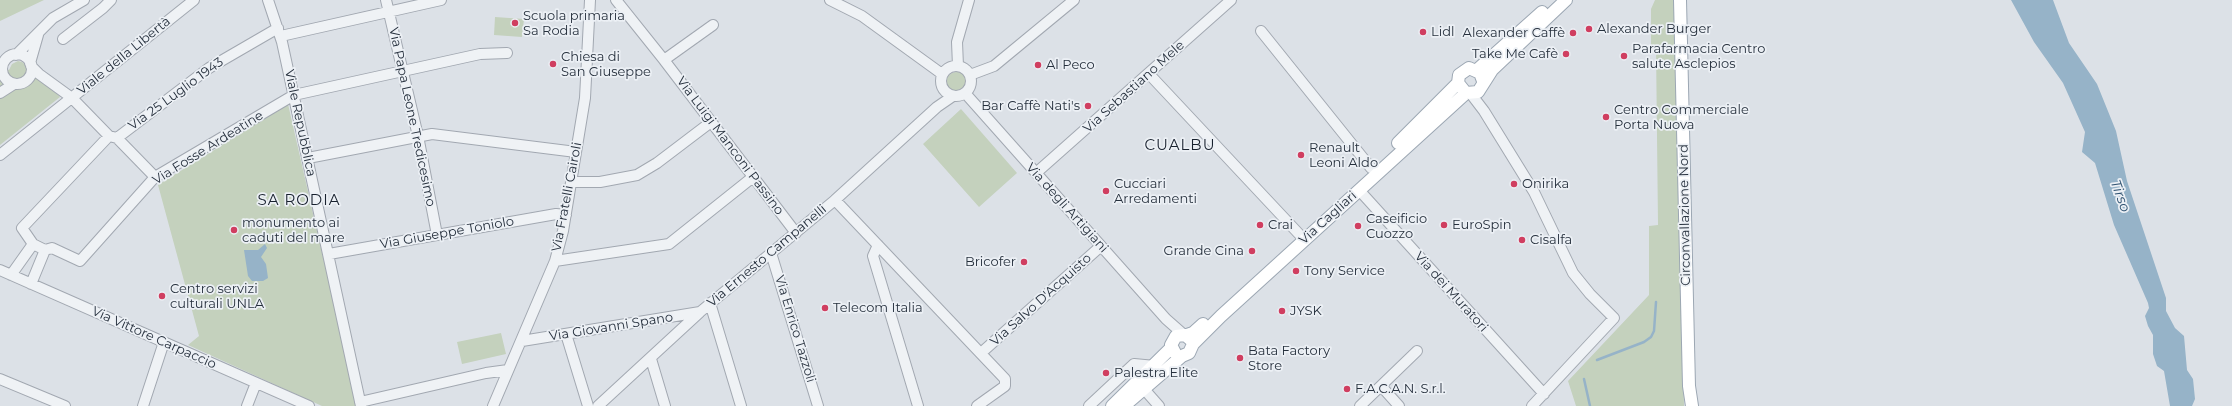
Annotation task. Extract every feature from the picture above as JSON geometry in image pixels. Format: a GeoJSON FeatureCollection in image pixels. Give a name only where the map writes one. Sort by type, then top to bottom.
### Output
{"type":"FeatureCollection","features":[{"type":"Feature","properties":{"kind":"main road","name":"Via Cagliari"},"geometry":{"type":"LineString","coordinates":[[1465,90],[1462,72],[1469,68],[1477,70],[1554,0]]}},
{"type":"Feature","properties":{"kind":"main road","name":"Via Cagliari"},"geometry":{"type":"LineString","coordinates":[[1124,406],[1182,356],[1189,353],[1188,338],[1299,234],[1407,135],[1465,90],[1478,92],[1492,70],[1566,0]]}},
{"type":"Feature","properties":{"kind":"main road","name":"Circonvallazione Nord"},"geometry":{"type":"LineString","coordinates":[[1680,0],[1689,386],[1692,406]]}},
{"type":"Feature","properties":{"kind":"main road"},"geometry":{"type":"LineString","coordinates":[[1477,70],[1480,72],[1483,84]]}},
{"type":"Feature","properties":{"kind":"main road","name":"Via Cagliari"},"geometry":{"type":"LineString","coordinates":[[1112,406],[1155,366],[1176,336],[1188,338],[1221,316],[1359,190],[1465,90]]}},
{"type":"Feature","properties":{"kind":"main road"},"geometry":{"type":"LineString","coordinates":[[1171,345],[1176,354],[1182,356]]}},
{"type":"Feature","properties":{"kind":"street"},"geometry":{"type":"LineString","coordinates":[[16,55],[53,18],[85,0],[95,14]]}},
{"type":"Feature","properties":{"kind":"street"},"geometry":{"type":"LineString","coordinates":[[62,39],[111,0]]}},
{"type":"Feature","properties":{"kind":"street","name":"Viale della Libertà"},"geometry":{"type":"LineString","coordinates":[[0,155],[194,0]]}},
{"type":"Feature","properties":{"kind":"street","name":"Viale Repubblica"},"geometry":{"type":"LineString","coordinates":[[268,0],[280,32]]}},
{"type":"Feature","properties":{"kind":"street","name":"Viale Repubblica"},"geometry":{"type":"LineString","coordinates":[[275,0],[280,32],[329,254],[360,404]]}},
{"type":"Feature","properties":{"kind":"street","name":"Via Papa Leone Tredicesimo"},"geometry":{"type":"LineString","coordinates":[[386,0],[418,136],[437,235]]}},
{"type":"Feature","properties":{"kind":"street","name":"Via 25 Luglio 1943"},"geometry":{"type":"LineString","coordinates":[[32,244],[22,228],[113,137],[209,68],[280,32],[389,13],[441,0]]}},
{"type":"Feature","properties":{"kind":"street","name":"Via Fratelli Cairoli"},"geometry":{"type":"LineString","coordinates":[[493,406],[555,261],[566,215],[585,98],[590,0]]}},
{"type":"Feature","properties":{"kind":"street","name":"Via Luigi Manconi Passino"},"geometry":{"type":"LineString","coordinates":[[616,0],[664,60],[796,233]]}},
{"type":"Feature","properties":{"kind":"street"},"geometry":{"type":"LineString","coordinates":[[830,0],[862,16],[942,74]]}},
{"type":"Feature","properties":{"kind":"street"},"geometry":{"type":"LineString","coordinates":[[958,66],[958,42],[969,0]]}},
{"type":"Feature","properties":{"kind":"street"},"geometry":{"type":"LineString","coordinates":[[970,75],[994,66],[1074,0]]}},
{"type":"Feature","properties":{"kind":"street","name":"Via Sebastiano Mele"},"geometry":{"type":"LineString","coordinates":[[1036,173],[1231,0]]}},
{"type":"Feature","properties":{"kind":"street"},"geometry":{"type":"LineString","coordinates":[[664,60],[713,24]]}},
{"type":"Feature","properties":{"kind":"street"},"geometry":{"type":"LineString","coordinates":[[27,80],[30,75],[33,46],[40,30]]}},
{"type":"Feature","properties":{"kind":"street"},"geometry":{"type":"LineString","coordinates":[[1261,31],[1371,168]]}},
{"type":"Feature","properties":{"kind":"street","name":"Via Fosse Ardeatine"},"geometry":{"type":"LineString","coordinates":[[45,250],[52,248],[80,261],[156,177],[294,95],[480,54],[507,54]]}},
{"type":"Feature","properties":{"kind":"street"},"geometry":{"type":"LineString","coordinates":[[14,84],[6,79],[2,69],[9,57],[16,55],[23,56],[39,74],[72,98],[156,177]]}},
{"type":"Feature","properties":{"kind":"street"},"geometry":{"type":"LineString","coordinates":[[953,96],[943,88],[940,82],[942,74],[949,67],[958,66],[965,69],[970,75],[970,85],[965,93]]}},
{"type":"Feature","properties":{"kind":"street"},"geometry":{"type":"LineString","coordinates":[[1149,74],[1299,234]]}},
{"type":"Feature","properties":{"kind":"street"},"geometry":{"type":"LineString","coordinates":[[0,93],[14,84],[27,80],[55,85]]}},
{"type":"Feature","properties":{"kind":"street"},"geometry":{"type":"LineString","coordinates":[[1483,84],[1483,109]]}},
{"type":"Feature","properties":{"kind":"street"},"geometry":{"type":"LineString","coordinates":[[937,107],[943,88]]}},
{"type":"Feature","properties":{"kind":"street"},"geometry":{"type":"LineString","coordinates":[[1465,90],[1483,109],[1534,192],[1568,264],[1581,284],[1614,318],[1532,406]]}},
{"type":"Feature","properties":{"kind":"street","name":"Via degli Artigiani"},"geometry":{"type":"LineString","coordinates":[[965,93],[1169,322],[1188,338]]}},
{"type":"Feature","properties":{"kind":"street","name":"Via Ernesto Campanelli"},"geometry":{"type":"LineString","coordinates":[[598,406],[651,359],[710,303],[835,200],[937,107],[953,96],[965,93]]}},
{"type":"Feature","properties":{"kind":"street"},"geometry":{"type":"LineString","coordinates":[[571,182],[600,182],[637,176],[657,163],[711,122]]}},
{"type":"Feature","properties":{"kind":"street"},"geometry":{"type":"LineString","coordinates":[[308,158],[432,134],[576,152]]}},
{"type":"Feature","properties":{"kind":"street"},"geometry":{"type":"LineString","coordinates":[[555,261],[669,244],[753,177]]}},
{"type":"Feature","properties":{"kind":"street","name":"Via dei Muratori"},"geometry":{"type":"LineString","coordinates":[[1359,190],[1544,394]]}},
{"type":"Feature","properties":{"kind":"street"},"geometry":{"type":"LineString","coordinates":[[835,200],[1005,379],[1005,386],[977,406]]}},
{"type":"Feature","properties":{"kind":"street","name":"Via Giuseppe Toniolo"},"geometry":{"type":"LineString","coordinates":[[329,254],[556,214],[566,215]]}},
{"type":"Feature","properties":{"kind":"street"},"geometry":{"type":"LineString","coordinates":[[12,275],[32,244],[45,250],[32,284]]}},
{"type":"Feature","properties":{"kind":"street"},"geometry":{"type":"LineString","coordinates":[[878,245],[873,256],[918,406]]}},
{"type":"Feature","properties":{"kind":"street","name":"Via Salvo D'Acquisto"},"geometry":{"type":"LineString","coordinates":[[981,353],[1101,246]]}},
{"type":"Feature","properties":{"kind":"street","name":"Via Enrico Tazzoli"},"geometry":{"type":"LineString","coordinates":[[771,253],[818,406]]}},
{"type":"Feature","properties":{"kind":"street","name":"Via Vittore Carpaccio"},"geometry":{"type":"LineString","coordinates":[[0,270],[256,383],[294,403],[308,406]]}},
{"type":"Feature","properties":{"kind":"street"},"geometry":{"type":"LineString","coordinates":[[710,303],[741,406]]}},
{"type":"Feature","properties":{"kind":"street","name":"Via Giovanni Spano"},"geometry":{"type":"LineString","coordinates":[[522,341],[700,312]]}},
{"type":"Feature","properties":{"kind":"street"},"geometry":{"type":"LineString","coordinates":[[1169,322],[1171,345]]}},
{"type":"Feature","properties":{"kind":"street"},"geometry":{"type":"LineString","coordinates":[[566,334],[588,406]]}},
{"type":"Feature","properties":{"kind":"street"},"geometry":{"type":"LineString","coordinates":[[143,406],[164,342]]}},
{"type":"Feature","properties":{"kind":"street"},"geometry":{"type":"LineString","coordinates":[[1360,406],[1382,387],[1418,351]]}},
{"type":"Feature","properties":{"kind":"street"},"geometry":{"type":"LineString","coordinates":[[651,359],[665,406]]}},
{"type":"Feature","properties":{"kind":"street"},"geometry":{"type":"LineString","coordinates":[[1089,406],[1134,364],[1155,366]]}},
{"type":"Feature","properties":{"kind":"street"},"geometry":{"type":"LineString","coordinates":[[360,404],[486,373],[508,370]]}},
{"type":"Feature","properties":{"kind":"street"},"geometry":{"type":"LineString","coordinates":[[0,379],[65,406]]}},
{"type":"Feature","properties":{"kind":"street"},"geometry":{"type":"LineString","coordinates":[[247,406],[256,383]]}},
{"type":"Feature","properties":{"kind":"street"},"geometry":{"type":"LineString","coordinates":[[1382,387],[1399,406]]}},
{"type":"Feature","properties":{"kind":"street"},"geometry":{"type":"LineString","coordinates":[[1144,389],[1159,406]]}},
{"type":"Feature","properties":{"kind":"green space"},"geometry":{"type":"Polygon","coordinates":[[[0,0],[44,0],[0,21],[0,0]]]}},
{"type":"Feature","properties":{"kind":"green space"},"geometry":{"type":"Polygon","coordinates":[[[1655,0],[1674,0],[1684,406],[1576,406],[1568,381],[1649,295],[1649,226],[1658,225],[1656,47],[1651,47],[1651,9],[1655,0]]]}},
{"type":"Feature","properties":{"kind":"green space"},"geometry":{"type":"Polygon","coordinates":[[[495,17],[524,19],[522,37],[494,35],[495,17]]]}},
{"type":"Feature","properties":{"kind":"green space"},"geometry":{"type":"Polygon","coordinates":[[[18,61],[27,66],[28,75],[46,80],[60,97],[0,145],[0,67],[9,70],[12,64],[18,61]]]}},
{"type":"Feature","properties":{"kind":"green space"},"geometry":{"type":"Polygon","coordinates":[[[957,72],[965,75],[968,83],[965,91],[957,94],[949,91],[946,83],[949,75],[957,72]]]}},
{"type":"Feature","properties":{"kind":"green space"},"geometry":{"type":"Polygon","coordinates":[[[288,104],[357,406],[322,406],[188,345],[199,336],[158,185],[288,104]]]}},
{"type":"Feature","properties":{"kind":"green space"},"geometry":{"type":"Polygon","coordinates":[[[961,109],[1017,173],[979,207],[923,144],[961,109]]]}},
{"type":"Feature","properties":{"kind":"green space"},"geometry":{"type":"Polygon","coordinates":[[[501,333],[506,354],[462,364],[457,342],[501,333]]]}},
{"type":"Feature","properties":{"kind":"water","name":"Tirso"},"geometry":{"type":"Polygon","coordinates":[[[2011,0],[2053,0],[2069,43],[2097,84],[2116,131],[2127,181],[2166,298],[2166,311],[2175,328],[2184,336],[2187,370],[2193,379],[2195,399],[2192,406],[2170,406],[2164,371],[2157,366],[2153,354],[2153,335],[2145,316],[2149,308],[2148,303],[2114,225],[2095,163],[2082,152],[2085,132],[2063,83],[2034,42],[2011,0]]]}},
{"type":"Feature","properties":{"kind":"water"},"geometry":{"type":"Polygon","coordinates":[[[265,244],[267,248],[261,257],[266,264],[268,278],[263,281],[252,281],[248,276],[244,250],[258,250],[265,244]]]}},
{"type":"Feature","properties":{"kind":"waterway"},"geometry":{"type":"LineString","coordinates":[[1597,360],[1644,342],[1651,337],[1654,331],[1656,302]]}},
{"type":"Feature","properties":{"kind":"waterway"},"geometry":{"type":"LineString","coordinates":[[1584,379],[1590,406]]}},
{"type":"Feature","properties":{"kind":"place","name":"Scuola primaria Sa Rodia"},"geometry":{"type":"Point","coordinates":[515,23]}},
{"type":"Feature","properties":{"kind":"place","name":"Alexander Burger"},"geometry":{"type":"Point","coordinates":[1589,29]}},
{"type":"Feature","properties":{"kind":"place","name":"Lidl"},"geometry":{"type":"Point","coordinates":[1423,32]}},
{"type":"Feature","properties":{"kind":"place","name":"Alexander Caffè"},"geometry":{"type":"Point","coordinates":[1573,33]}},
{"type":"Feature","properties":{"kind":"place","name":"Take Me Cafè"},"geometry":{"type":"Point","coordinates":[1566,54]}},
{"type":"Feature","properties":{"kind":"place","name":"Parafarmacia Centro salute Asclepios"},"geometry":{"type":"Point","coordinates":[1624,56]}},
{"type":"Feature","properties":{"kind":"place","name":"Chiesa di San Giuseppe"},"geometry":{"type":"Point","coordinates":[553,64]}},
{"type":"Feature","properties":{"kind":"place","name":"Al Peco"},"geometry":{"type":"Point","coordinates":[1038,65]}},
{"type":"Feature","properties":{"kind":"place","name":"Bar Caffè Nati's"},"geometry":{"type":"Point","coordinates":[1088,106]}},
{"type":"Feature","properties":{"kind":"place","name":"Centro Commerciale Porta Nuova"},"geometry":{"type":"Point","coordinates":[1606,117]}},
{"type":"Feature","properties":{"kind":"place","name":"Renault Leoni Aldo"},"geometry":{"type":"Point","coordinates":[1301,155]}},
{"type":"Feature","properties":{"kind":"place","name":"Onirika"},"geometry":{"type":"Point","coordinates":[1514,184]}},
{"type":"Feature","properties":{"kind":"place","name":"Cucciari Arredamenti"},"geometry":{"type":"Point","coordinates":[1106,191]}},
{"type":"Feature","properties":{"kind":"place","name":"Crai"},"geometry":{"type":"Point","coordinates":[1260,225]}},
{"type":"Feature","properties":{"kind":"place","name":"EuroSpin"},"geometry":{"type":"Point","coordinates":[1444,225]}},
{"type":"Feature","properties":{"kind":"place","name":"Caseificio Cuozzo"},"geometry":{"type":"Point","coordinates":[1358,226]}},
{"type":"Feature","properties":{"kind":"place","name":"monumento ai caduti del mare"},"geometry":{"type":"Point","coordinates":[234,230]}},
{"type":"Feature","properties":{"kind":"place","name":"Cisalfa"},"geometry":{"type":"Point","coordinates":[1522,240]}},
{"type":"Feature","properties":{"kind":"place","name":"Grande Cina"},"geometry":{"type":"Point","coordinates":[1252,251]}},
{"type":"Feature","properties":{"kind":"place","name":"Bricofer"},"geometry":{"type":"Point","coordinates":[1024,262]}},
{"type":"Feature","properties":{"kind":"place","name":"Tony Service"},"geometry":{"type":"Point","coordinates":[1296,271]}},
{"type":"Feature","properties":{"kind":"place","name":"Centro servizi culturali UNLA"},"geometry":{"type":"Point","coordinates":[162,296]}},
{"type":"Feature","properties":{"kind":"place","name":"Telecom Italia"},"geometry":{"type":"Point","coordinates":[825,308]}},
{"type":"Feature","properties":{"kind":"place","name":"JYSK"},"geometry":{"type":"Point","coordinates":[1282,311]}},
{"type":"Feature","properties":{"kind":"place","name":"Bata Factory Store"},"geometry":{"type":"Point","coordinates":[1240,358]}},
{"type":"Feature","properties":{"kind":"place","name":"Palestra Elite"},"geometry":{"type":"Point","coordinates":[1106,373]}},
{"type":"Feature","properties":{"kind":"place","name":"F.A.C.A.N. S.r.l."},"geometry":{"type":"Point","coordinates":[1347,389]}},
{"type":"Feature","properties":{"kind":"district","name":"CUALBU"},"geometry":{"type":"Point","coordinates":[1180,146]}},
{"type":"Feature","properties":{"kind":"district","name":"SA RODIA"},"geometry":{"type":"Point","coordinates":[299,201]}}]}
